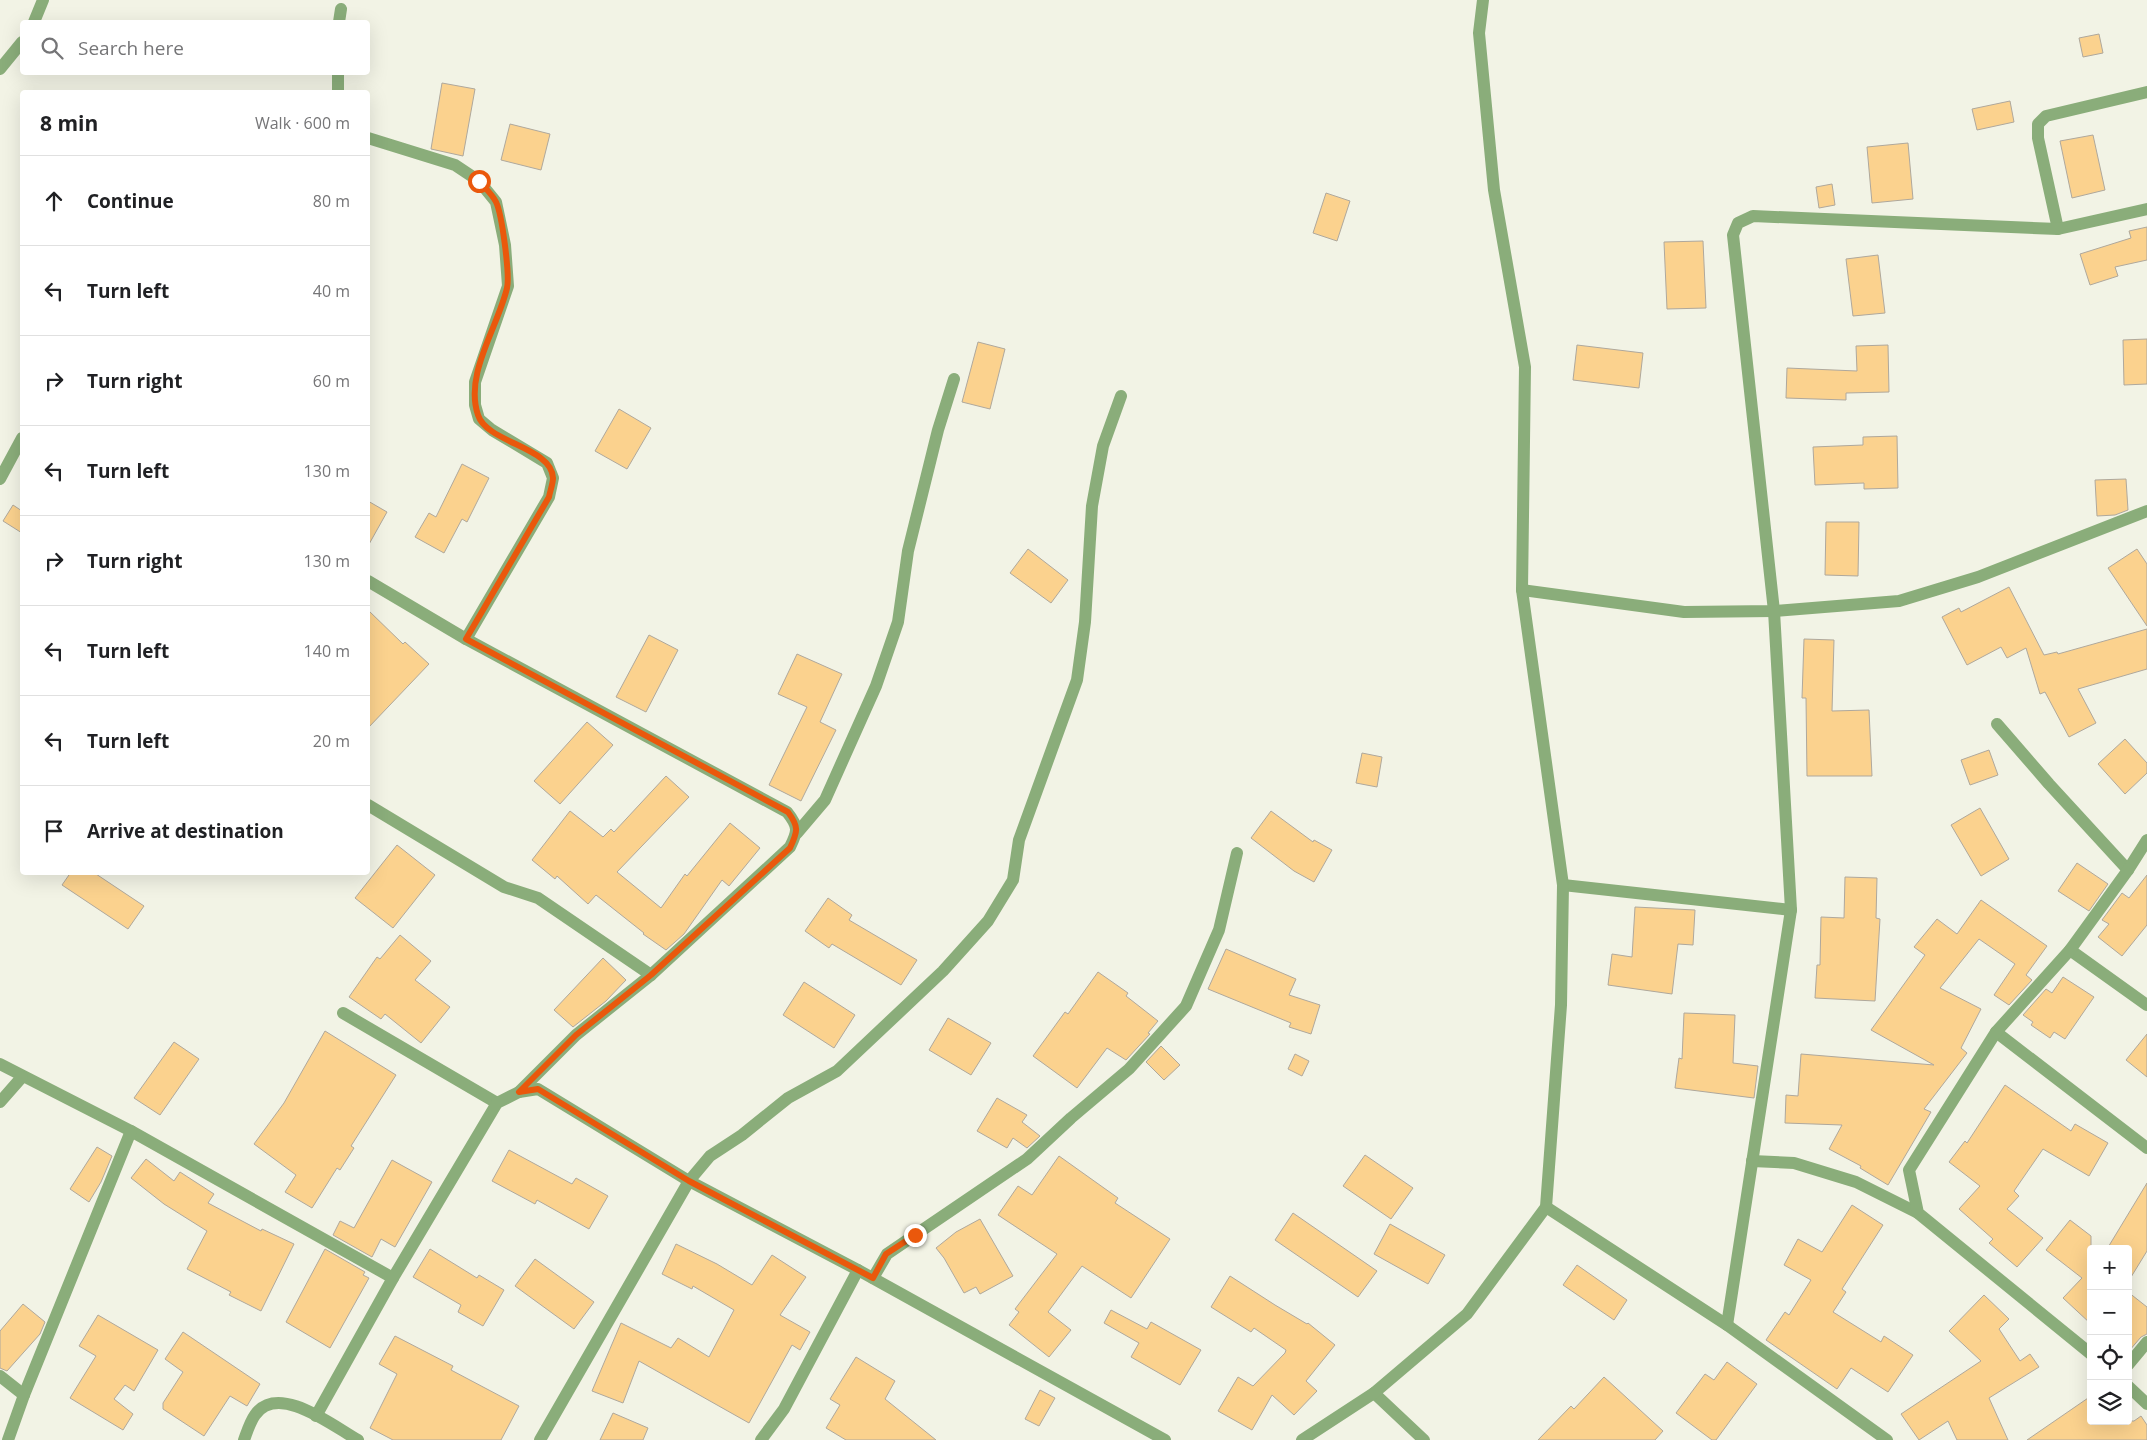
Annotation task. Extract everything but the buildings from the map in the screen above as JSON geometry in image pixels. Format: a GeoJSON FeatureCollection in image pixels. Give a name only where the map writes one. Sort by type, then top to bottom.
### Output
{"type":"FeatureCollection","features":[{"type":"Feature","properties":{"kind":"street"},"geometry":{"type":"LineString","coordinates":[[35,20],[43,0]]}},
{"type":"Feature","properties":{"kind":"street"},"geometry":{"type":"LineString","coordinates":[[1302,1440],[1374,1393],[1467,1314],[1546,1207],[1562,1005],[1563,885],[1522,590],[1525,367],[1494,190],[1479,33],[1483,0]]}},
{"type":"Feature","properties":{"kind":"street"},"geometry":{"type":"LineString","coordinates":[[339,20],[342,9]]}},
{"type":"Feature","properties":{"kind":"street"},"geometry":{"type":"LineString","coordinates":[[0,69],[20,44]]}},
{"type":"Feature","properties":{"kind":"street"},"geometry":{"type":"LineString","coordinates":[[338,75],[338,90]]}},
{"type":"Feature","properties":{"kind":"street"},"geometry":{"type":"LineString","coordinates":[[2058,229],[2038,138],[2038,124],[2046,116],[2147,92]]}},
{"type":"Feature","properties":{"kind":"street"},"geometry":{"type":"LineString","coordinates":[[370,139],[455,165],[479,181],[496,202],[505,245],[508,286],[475,382],[475,405],[480,420],[492,430],[548,463],[553,478],[549,497],[466,639]]}},
{"type":"Feature","properties":{"kind":"street"},"geometry":{"type":"LineString","coordinates":[[1727,1325],[1791,910],[1774,611],[1734,235],[1738,223],[1753,216],[2058,229],[2147,209]]}},
{"type":"Feature","properties":{"kind":"street"},"geometry":{"type":"LineString","coordinates":[[519,1092],[576,1035],[651,975],[790,848],[796,834],[825,800],[876,686],[898,622],[908,551],[938,430],[954,379]]}},
{"type":"Feature","properties":{"kind":"street"},"geometry":{"type":"LineString","coordinates":[[540,1440],[689,1181],[710,1156],[788,1098],[837,1071],[943,971],[988,921],[1012,880],[1019,840],[1077,680],[1085,622],[1092,506],[1103,446],[1121,396]]}},
{"type":"Feature","properties":{"kind":"street"},"geometry":{"type":"LineString","coordinates":[[0,479],[20,442]]}},
{"type":"Feature","properties":{"kind":"street"},"geometry":{"type":"LineString","coordinates":[[1522,590],[1684,612],[1774,611],[1899,601],[1978,577],[2147,511]]}},
{"type":"Feature","properties":{"kind":"street"},"geometry":{"type":"LineString","coordinates":[[370,582],[466,639],[788,812],[795,822],[796,834]]}},
{"type":"Feature","properties":{"kind":"street"},"geometry":{"type":"LineString","coordinates":[[1997,724],[2128,870]]}},
{"type":"Feature","properties":{"kind":"street"},"geometry":{"type":"LineString","coordinates":[[370,806],[504,887],[538,898],[651,975]]}},
{"type":"Feature","properties":{"kind":"street"},"geometry":{"type":"LineString","coordinates":[[1918,1213],[1909,1170],[1996,1032],[2070,950],[2128,870],[2147,840]]}},
{"type":"Feature","properties":{"kind":"street"},"geometry":{"type":"LineString","coordinates":[[873,1278],[886,1254],[1027,1159],[1129,1069],[1186,1006],[1219,930],[1237,853]]}},
{"type":"Feature","properties":{"kind":"street"},"geometry":{"type":"LineString","coordinates":[[1563,885],[1791,910]]}},
{"type":"Feature","properties":{"kind":"street"},"geometry":{"type":"LineString","coordinates":[[2070,950],[2147,1005]]}},
{"type":"Feature","properties":{"kind":"street"},"geometry":{"type":"LineString","coordinates":[[343,1013],[497,1103]]}},
{"type":"Feature","properties":{"kind":"street"},"geometry":{"type":"LineString","coordinates":[[1996,1032],[2147,1148]]}},
{"type":"Feature","properties":{"kind":"street"},"geometry":{"type":"LineString","coordinates":[[0,1064],[22,1077],[131,1131],[393,1278]]}},
{"type":"Feature","properties":{"kind":"street"},"geometry":{"type":"LineString","coordinates":[[0,1102],[22,1077]]}},
{"type":"Feature","properties":{"kind":"street"},"geometry":{"type":"LineString","coordinates":[[316,1416],[393,1278],[497,1103],[519,1092],[538,1089],[689,1181],[873,1278],[1165,1440]]}},
{"type":"Feature","properties":{"kind":"street"},"geometry":{"type":"LineString","coordinates":[[8,1440],[24,1395],[131,1131]]}},
{"type":"Feature","properties":{"kind":"street"},"geometry":{"type":"LineString","coordinates":[[1752,1160],[1794,1163],[1856,1182],[1918,1213],[2087,1351]]}},
{"type":"Feature","properties":{"kind":"street"},"geometry":{"type":"LineString","coordinates":[[1546,1207],[1727,1325],[1887,1440]]}},
{"type":"Feature","properties":{"kind":"street"},"geometry":{"type":"LineString","coordinates":[[761,1440],[784,1409],[858,1270]]}},
{"type":"Feature","properties":{"kind":"street"},"geometry":{"type":"LineString","coordinates":[[2132,1360],[2147,1342]]}},
{"type":"Feature","properties":{"kind":"street"},"geometry":{"type":"LineString","coordinates":[[0,1376],[24,1395]]}},
{"type":"Feature","properties":{"kind":"street"},"geometry":{"type":"LineString","coordinates":[[2132,1390],[2147,1404]]}},
{"type":"Feature","properties":{"kind":"street"},"geometry":{"type":"LineString","coordinates":[[1374,1393],[1424,1440]]}},
{"type":"Feature","properties":{"kind":"street"},"geometry":{"type":"LineString","coordinates":[[244,1440],[255,1415],[264,1406],[280,1402],[298,1406],[358,1440]]}},
{"type":"Feature","properties":{"kind":"route"},"geometry":{"type":"LineString","coordinates":[[479,181],[496,202],[505,245],[508,286],[475,382],[475,405],[480,420],[492,430],[548,463],[553,478],[549,497],[466,639],[788,812],[795,822],[796,834],[790,848],[651,975],[576,1035],[519,1092],[538,1089],[689,1181],[873,1278],[886,1254],[915,1235]]}}]}
